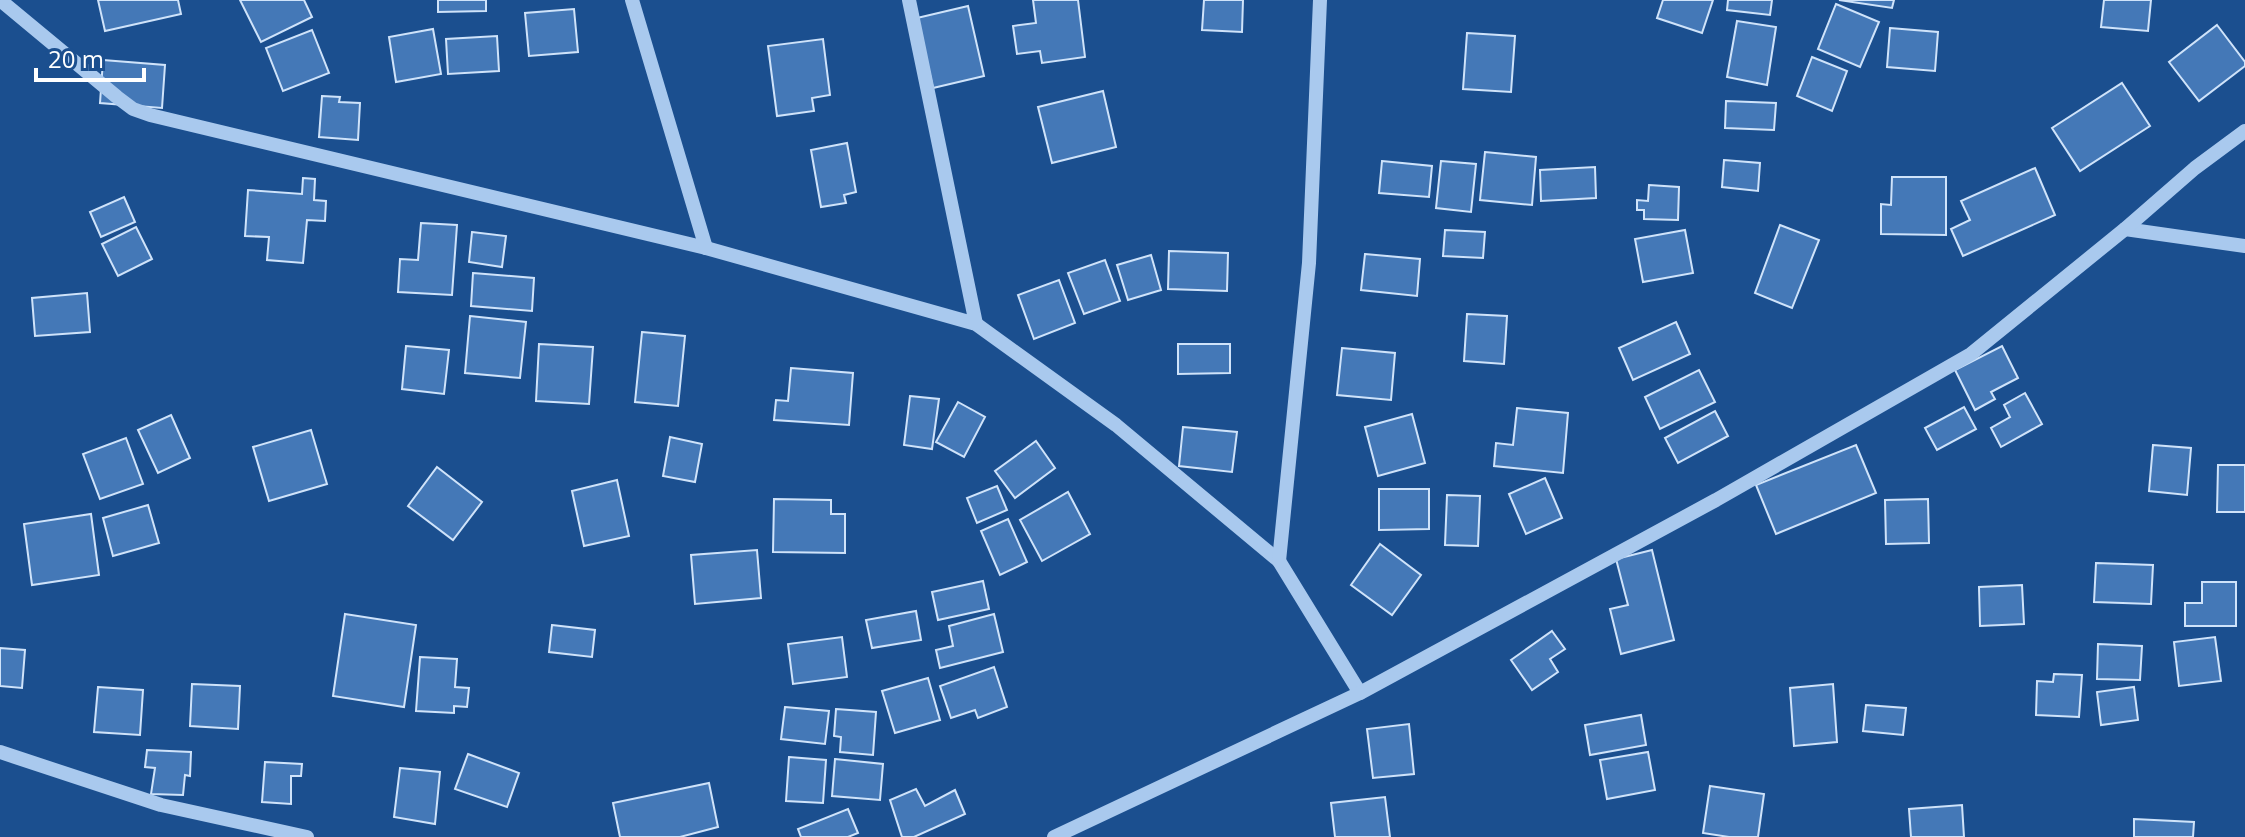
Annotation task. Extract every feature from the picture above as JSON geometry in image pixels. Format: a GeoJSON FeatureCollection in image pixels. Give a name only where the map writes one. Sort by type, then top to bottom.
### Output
{"type":"FeatureCollection","features":[{"type":"Feature","properties":{"kind":"street"},"geometry":{"type":"LineString","coordinates":[[0,0],[117,97],[142,112],[706,248],[976,324],[1116,425],[1279,561],[1360,693]]}},
{"type":"Feature","properties":{"kind":"street"},"geometry":{"type":"LineString","coordinates":[[632,0],[706,248]]}},
{"type":"Feature","properties":{"kind":"street"},"geometry":{"type":"LineString","coordinates":[[909,0],[976,324]]}},
{"type":"Feature","properties":{"kind":"street"},"geometry":{"type":"LineString","coordinates":[[1279,561],[1309,263],[1320,0]]}},
{"type":"Feature","properties":{"kind":"street"},"geometry":{"type":"LineString","coordinates":[[1062,836],[1360,693],[1716,500],[1971,354],[2195,168],[2245,131]]}},
{"type":"Feature","properties":{"kind":"street"},"geometry":{"type":"LineString","coordinates":[[2125,229],[2245,246]]}},
{"type":"Feature","properties":{"kind":"street"},"geometry":{"type":"LineString","coordinates":[[0,752],[161,805],[307,837]]}},
{"type":"Feature","properties":{"kind":"building"},"geometry":{"type":"Polygon","coordinates":[[[98,0],[178,0],[181,14],[105,31],[98,0]]]}},
{"type":"Feature","properties":{"kind":"building"},"geometry":{"type":"Polygon","coordinates":[[[240,0],[304,0],[312,17],[261,42],[240,0]]]}},
{"type":"Feature","properties":{"kind":"building"},"geometry":{"type":"Polygon","coordinates":[[[438,0],[486,0],[486,11],[438,12],[438,0]]]}},
{"type":"Feature","properties":{"kind":"building"},"geometry":{"type":"Polygon","coordinates":[[[1033,0],[1078,0],[1085,57],[1042,63],[1040,51],[1017,54],[1013,26],[1036,23],[1033,0]]]}},
{"type":"Feature","properties":{"kind":"building"},"geometry":{"type":"Polygon","coordinates":[[[1204,0],[1243,0],[1242,32],[1202,30],[1204,0]]]}},
{"type":"Feature","properties":{"kind":"building"},"geometry":{"type":"Polygon","coordinates":[[[1663,0],[1713,0],[1702,33],[1657,18],[1663,0]]]}},
{"type":"Feature","properties":{"kind":"building"},"geometry":{"type":"Polygon","coordinates":[[[1728,0],[1772,0],[1770,15],[1727,10],[1728,0]]]}},
{"type":"Feature","properties":{"kind":"building"},"geometry":{"type":"Polygon","coordinates":[[[1839,0],[1894,0],[1892,8],[1839,0]]]}},
{"type":"Feature","properties":{"kind":"building"},"geometry":{"type":"Polygon","coordinates":[[[2104,0],[2151,0],[2148,31],[2101,27],[2104,0]]]}},
{"type":"Feature","properties":{"kind":"building"},"geometry":{"type":"Polygon","coordinates":[[[1836,4],[1879,22],[1860,67],[1818,49],[1836,4]]]}},
{"type":"Feature","properties":{"kind":"building"},"geometry":{"type":"Polygon","coordinates":[[[968,6],[984,76],[933,88],[917,18],[968,6]]]}},
{"type":"Feature","properties":{"kind":"building"},"geometry":{"type":"Polygon","coordinates":[[[574,9],[578,52],[529,56],[525,13],[574,9]]]}},
{"type":"Feature","properties":{"kind":"building"},"geometry":{"type":"Polygon","coordinates":[[[1737,21],[1776,27],[1767,85],[1727,77],[1737,21]]]}},
{"type":"Feature","properties":{"kind":"building"},"geometry":{"type":"Polygon","coordinates":[[[2217,25],[2245,66],[2199,101],[2169,62],[2217,25]]]}},
{"type":"Feature","properties":{"kind":"building"},"geometry":{"type":"Polygon","coordinates":[[[1890,28],[1938,32],[1935,71],[1887,67],[1890,28]]]}},
{"type":"Feature","properties":{"kind":"building"},"geometry":{"type":"Polygon","coordinates":[[[433,29],[441,74],[396,82],[389,37],[433,29]]]}},
{"type":"Feature","properties":{"kind":"building"},"geometry":{"type":"Polygon","coordinates":[[[312,30],[329,73],[283,91],[266,48],[312,30]]]}},
{"type":"Feature","properties":{"kind":"building"},"geometry":{"type":"Polygon","coordinates":[[[1467,33],[1515,36],[1511,92],[1463,89],[1467,33]]]}},
{"type":"Feature","properties":{"kind":"building"},"geometry":{"type":"Polygon","coordinates":[[[497,36],[499,71],[448,74],[446,39],[497,36]]]}},
{"type":"Feature","properties":{"kind":"building"},"geometry":{"type":"Polygon","coordinates":[[[823,39],[830,95],[812,98],[814,111],[777,116],[768,46],[823,39]]]}},
{"type":"Feature","properties":{"kind":"building"},"geometry":{"type":"Polygon","coordinates":[[[1812,57],[1847,71],[1832,111],[1797,96],[1812,57]]]}},
{"type":"Feature","properties":{"kind":"building"},"geometry":{"type":"Polygon","coordinates":[[[103,60],[165,65],[162,108],[100,103],[103,60]]]}},
{"type":"Feature","properties":{"kind":"building"},"geometry":{"type":"Polygon","coordinates":[[[2122,83],[2150,126],[2080,171],[2052,128],[2122,83]]]}},
{"type":"Feature","properties":{"kind":"building"},"geometry":{"type":"Polygon","coordinates":[[[1103,91],[1116,147],[1052,163],[1038,107],[1103,91]]]}},
{"type":"Feature","properties":{"kind":"building"},"geometry":{"type":"Polygon","coordinates":[[[322,96],[340,97],[339,102],[360,103],[358,140],[319,137],[322,96]]]}},
{"type":"Feature","properties":{"kind":"building"},"geometry":{"type":"Polygon","coordinates":[[[1726,101],[1776,103],[1774,130],[1725,128],[1726,101]]]}},
{"type":"Feature","properties":{"kind":"building"},"geometry":{"type":"Polygon","coordinates":[[[847,143],[856,192],[844,195],[846,203],[821,207],[811,150],[847,143]]]}},
{"type":"Feature","properties":{"kind":"building"},"geometry":{"type":"Polygon","coordinates":[[[1485,152],[1536,157],[1532,205],[1480,200],[1485,152]]]}},
{"type":"Feature","properties":{"kind":"building"},"geometry":{"type":"Polygon","coordinates":[[[1724,160],[1760,163],[1758,191],[1722,187],[1724,160]]]}},
{"type":"Feature","properties":{"kind":"building"},"geometry":{"type":"Polygon","coordinates":[[[1382,161],[1432,166],[1429,197],[1379,193],[1382,161]]]}},
{"type":"Feature","properties":{"kind":"building"},"geometry":{"type":"Polygon","coordinates":[[[1441,161],[1476,164],[1471,212],[1436,208],[1441,161]]]}},
{"type":"Feature","properties":{"kind":"building"},"geometry":{"type":"Polygon","coordinates":[[[1595,167],[1596,198],[1541,201],[1540,170],[1595,167]]]}},
{"type":"Feature","properties":{"kind":"building"},"geometry":{"type":"Polygon","coordinates":[[[2035,168],[2055,215],[1963,256],[1951,229],[1970,220],[1961,201],[2035,168]]]}},
{"type":"Feature","properties":{"kind":"building"},"geometry":{"type":"Polygon","coordinates":[[[1892,177],[1946,177],[1946,235],[1881,234],[1881,204],[1891,205],[1892,177]]]}},
{"type":"Feature","properties":{"kind":"building"},"geometry":{"type":"Polygon","coordinates":[[[303,178],[315,179],[314,200],[326,201],[325,221],[307,220],[303,263],[267,260],[269,237],[245,236],[248,190],[302,194],[303,178]]]}},
{"type":"Feature","properties":{"kind":"building"},"geometry":{"type":"Polygon","coordinates":[[[1649,185],[1679,187],[1678,220],[1644,219],[1644,210],[1637,210],[1637,200],[1648,201],[1649,185]]]}},
{"type":"Feature","properties":{"kind":"building"},"geometry":{"type":"Polygon","coordinates":[[[124,197],[135,222],[101,237],[90,212],[124,197]]]}},
{"type":"Feature","properties":{"kind":"building"},"geometry":{"type":"Polygon","coordinates":[[[421,223],[457,225],[452,295],[398,292],[400,259],[418,260],[421,223]]]}},
{"type":"Feature","properties":{"kind":"building"},"geometry":{"type":"Polygon","coordinates":[[[1780,225],[1819,240],[1792,308],[1755,293],[1780,225]]]}},
{"type":"Feature","properties":{"kind":"building"},"geometry":{"type":"Polygon","coordinates":[[[136,227],[152,259],[118,276],[102,244],[136,227]]]}},
{"type":"Feature","properties":{"kind":"building"},"geometry":{"type":"Polygon","coordinates":[[[1445,230],[1485,232],[1483,258],[1443,256],[1445,230]]]}},
{"type":"Feature","properties":{"kind":"building"},"geometry":{"type":"Polygon","coordinates":[[[1685,230],[1693,273],[1643,282],[1635,239],[1685,230]]]}},
{"type":"Feature","properties":{"kind":"building"},"geometry":{"type":"Polygon","coordinates":[[[472,232],[506,236],[502,267],[469,262],[472,232]]]}},
{"type":"Feature","properties":{"kind":"building"},"geometry":{"type":"Polygon","coordinates":[[[1169,251],[1228,253],[1227,291],[1168,289],[1169,251]]]}},
{"type":"Feature","properties":{"kind":"building"},"geometry":{"type":"Polygon","coordinates":[[[1365,254],[1420,259],[1417,296],[1361,290],[1365,254]]]}},
{"type":"Feature","properties":{"kind":"building"},"geometry":{"type":"Polygon","coordinates":[[[1151,255],[1161,290],[1128,300],[1117,265],[1151,255]]]}},
{"type":"Feature","properties":{"kind":"building"},"geometry":{"type":"Polygon","coordinates":[[[1105,260],[1120,301],[1084,314],[1068,273],[1105,260]]]}},
{"type":"Feature","properties":{"kind":"building"},"geometry":{"type":"Polygon","coordinates":[[[473,273],[534,278],[532,311],[471,306],[473,273]]]}},
{"type":"Feature","properties":{"kind":"building"},"geometry":{"type":"Polygon","coordinates":[[[1059,280],[1075,323],[1034,339],[1018,295],[1059,280]]]}},
{"type":"Feature","properties":{"kind":"building"},"geometry":{"type":"Polygon","coordinates":[[[87,293],[90,332],[35,336],[32,298],[87,293]]]}},
{"type":"Feature","properties":{"kind":"building"},"geometry":{"type":"Polygon","coordinates":[[[1467,314],[1507,316],[1504,364],[1464,361],[1467,314]]]}},
{"type":"Feature","properties":{"kind":"building"},"geometry":{"type":"Polygon","coordinates":[[[470,316],[526,322],[520,378],[465,373],[470,316]]]}},
{"type":"Feature","properties":{"kind":"building"},"geometry":{"type":"Polygon","coordinates":[[[1676,322],[1690,354],[1633,380],[1619,348],[1676,322]]]}},
{"type":"Feature","properties":{"kind":"building"},"geometry":{"type":"Polygon","coordinates":[[[642,332],[685,336],[678,406],[635,402],[642,332]]]}},
{"type":"Feature","properties":{"kind":"building"},"geometry":{"type":"Polygon","coordinates":[[[539,344],[593,347],[589,404],[536,401],[539,344]]]}},
{"type":"Feature","properties":{"kind":"building"},"geometry":{"type":"Polygon","coordinates":[[[1178,344],[1230,344],[1230,373],[1178,374],[1178,344]]]}},
{"type":"Feature","properties":{"kind":"building"},"geometry":{"type":"Polygon","coordinates":[[[406,346],[449,350],[444,394],[402,389],[406,346]]]}},
{"type":"Feature","properties":{"kind":"building"},"geometry":{"type":"Polygon","coordinates":[[[2002,346],[2018,378],[1991,392],[1995,399],[1975,410],[1955,370],[2002,346]]]}},
{"type":"Feature","properties":{"kind":"building"},"geometry":{"type":"Polygon","coordinates":[[[1342,348],[1395,353],[1391,400],[1337,395],[1342,348]]]}},
{"type":"Feature","properties":{"kind":"building"},"geometry":{"type":"Polygon","coordinates":[[[791,368],[853,373],[849,425],[774,420],[776,400],[788,401],[791,368]]]}},
{"type":"Feature","properties":{"kind":"building"},"geometry":{"type":"Polygon","coordinates":[[[1699,370],[1715,402],[1660,429],[1645,397],[1699,370]]]}},
{"type":"Feature","properties":{"kind":"building"},"geometry":{"type":"Polygon","coordinates":[[[2025,393],[2042,424],[2001,447],[1991,428],[2010,417],[2004,405],[2025,393]]]}},
{"type":"Feature","properties":{"kind":"building"},"geometry":{"type":"Polygon","coordinates":[[[910,396],[939,399],[932,449],[904,445],[910,396]]]}},
{"type":"Feature","properties":{"kind":"building"},"geometry":{"type":"Polygon","coordinates":[[[958,402],[985,417],[964,457],[936,442],[958,402]]]}},
{"type":"Feature","properties":{"kind":"building"},"geometry":{"type":"Polygon","coordinates":[[[1964,407],[1976,429],[1937,450],[1925,428],[1964,407]]]}},
{"type":"Feature","properties":{"kind":"building"},"geometry":{"type":"Polygon","coordinates":[[[1517,408],[1568,413],[1563,473],[1494,466],[1496,443],[1513,445],[1517,408]]]}},
{"type":"Feature","properties":{"kind":"building"},"geometry":{"type":"Polygon","coordinates":[[[1715,411],[1728,436],[1678,463],[1665,438],[1715,411]]]}},
{"type":"Feature","properties":{"kind":"building"},"geometry":{"type":"Polygon","coordinates":[[[1412,414],[1425,463],[1378,476],[1365,427],[1412,414]]]}},
{"type":"Feature","properties":{"kind":"building"},"geometry":{"type":"Polygon","coordinates":[[[171,415],[190,458],[158,473],[138,430],[171,415]]]}},
{"type":"Feature","properties":{"kind":"building"},"geometry":{"type":"Polygon","coordinates":[[[1183,427],[1237,432],[1232,472],[1179,466],[1183,427]]]}},
{"type":"Feature","properties":{"kind":"building"},"geometry":{"type":"Polygon","coordinates":[[[311,430],[327,484],[269,501],[253,447],[311,430]]]}},
{"type":"Feature","properties":{"kind":"building"},"geometry":{"type":"Polygon","coordinates":[[[670,437],[702,444],[695,482],[663,476],[670,437]]]}},
{"type":"Feature","properties":{"kind":"building"},"geometry":{"type":"Polygon","coordinates":[[[126,438],[143,484],[100,499],[83,454],[126,438]]]}},
{"type":"Feature","properties":{"kind":"building"},"geometry":{"type":"Polygon","coordinates":[[[1036,441],[1055,468],[1015,498],[995,471],[1036,441]]]}},
{"type":"Feature","properties":{"kind":"building"},"geometry":{"type":"Polygon","coordinates":[[[1856,445],[1876,493],[1776,534],[1756,485],[1856,445]]]}},
{"type":"Feature","properties":{"kind":"building"},"geometry":{"type":"Polygon","coordinates":[[[2153,445],[2191,448],[2187,495],[2149,491],[2153,445]]]}},
{"type":"Feature","properties":{"kind":"building"},"geometry":{"type":"Polygon","coordinates":[[[2218,465],[2245,465],[2245,512],[2217,512],[2218,465]]]}},
{"type":"Feature","properties":{"kind":"building"},"geometry":{"type":"Polygon","coordinates":[[[437,467],[482,502],[453,540],[408,506],[437,467]]]}},
{"type":"Feature","properties":{"kind":"building"},"geometry":{"type":"Polygon","coordinates":[[[1545,478],[1562,518],[1526,534],[1509,494],[1545,478]]]}},
{"type":"Feature","properties":{"kind":"building"},"geometry":{"type":"Polygon","coordinates":[[[617,480],[629,536],[584,546],[572,491],[617,480]]]}},
{"type":"Feature","properties":{"kind":"building"},"geometry":{"type":"Polygon","coordinates":[[[997,486],[1007,510],[977,523],[967,498],[997,486]]]}},
{"type":"Feature","properties":{"kind":"building"},"geometry":{"type":"Polygon","coordinates":[[[1379,489],[1429,489],[1429,529],[1379,530],[1379,489]]]}},
{"type":"Feature","properties":{"kind":"building"},"geometry":{"type":"Polygon","coordinates":[[[1068,492],[1090,534],[1042,561],[1020,520],[1068,492]]]}},
{"type":"Feature","properties":{"kind":"building"},"geometry":{"type":"Polygon","coordinates":[[[1447,495],[1480,496],[1478,546],[1445,545],[1447,495]]]}},
{"type":"Feature","properties":{"kind":"building"},"geometry":{"type":"Polygon","coordinates":[[[774,499],[831,500],[831,514],[845,514],[845,553],[773,552],[774,499]]]}},
{"type":"Feature","properties":{"kind":"building"},"geometry":{"type":"Polygon","coordinates":[[[1928,499],[1929,543],[1886,544],[1885,500],[1928,499]]]}},
{"type":"Feature","properties":{"kind":"building"},"geometry":{"type":"Polygon","coordinates":[[[148,505],[159,543],[113,556],[103,518],[148,505]]]}},
{"type":"Feature","properties":{"kind":"building"},"geometry":{"type":"Polygon","coordinates":[[[91,514],[99,575],[32,585],[24,524],[91,514]]]}},
{"type":"Feature","properties":{"kind":"building"},"geometry":{"type":"Polygon","coordinates":[[[1008,519],[1027,562],[1000,575],[981,531],[1008,519]]]}},
{"type":"Feature","properties":{"kind":"building"},"geometry":{"type":"Polygon","coordinates":[[[1380,544],[1421,575],[1392,615],[1351,585],[1380,544]]]}},
{"type":"Feature","properties":{"kind":"building"},"geometry":{"type":"Polygon","coordinates":[[[757,550],[761,598],[695,604],[691,555],[757,550]]]}},
{"type":"Feature","properties":{"kind":"building"},"geometry":{"type":"Polygon","coordinates":[[[1652,550],[1674,640],[1621,654],[1610,609],[1628,605],[1616,559],[1652,550]]]}},
{"type":"Feature","properties":{"kind":"building"},"geometry":{"type":"Polygon","coordinates":[[[2096,563],[2153,565],[2151,604],[2094,602],[2096,563]]]}},
{"type":"Feature","properties":{"kind":"building"},"geometry":{"type":"Polygon","coordinates":[[[983,581],[989,609],[938,620],[932,592],[983,581]]]}},
{"type":"Feature","properties":{"kind":"building"},"geometry":{"type":"Polygon","coordinates":[[[2202,582],[2236,582],[2236,626],[2185,626],[2185,603],[2202,603],[2202,582]]]}},
{"type":"Feature","properties":{"kind":"building"},"geometry":{"type":"Polygon","coordinates":[[[2022,585],[2024,624],[1980,626],[1979,587],[2022,585]]]}},
{"type":"Feature","properties":{"kind":"building"},"geometry":{"type":"Polygon","coordinates":[[[916,611],[921,640],[872,648],[866,620],[916,611]]]}},
{"type":"Feature","properties":{"kind":"building"},"geometry":{"type":"Polygon","coordinates":[[[345,614],[416,625],[404,707],[333,696],[345,614]]]}},
{"type":"Feature","properties":{"kind":"building"},"geometry":{"type":"Polygon","coordinates":[[[994,614],[1003,652],[940,668],[936,650],[953,646],[949,626],[994,614]]]}},
{"type":"Feature","properties":{"kind":"building"},"geometry":{"type":"Polygon","coordinates":[[[552,625],[595,630],[592,657],[549,652],[552,625]]]}},
{"type":"Feature","properties":{"kind":"building"},"geometry":{"type":"Polygon","coordinates":[[[1552,631],[1565,649],[1550,659],[1558,672],[1532,690],[1511,660],[1552,631]]]}},
{"type":"Feature","properties":{"kind":"building"},"geometry":{"type":"Polygon","coordinates":[[[842,637],[847,677],[793,684],[788,644],[842,637]]]}},
{"type":"Feature","properties":{"kind":"building"},"geometry":{"type":"Polygon","coordinates":[[[2215,637],[2221,681],[2179,686],[2174,642],[2215,637]]]}},
{"type":"Feature","properties":{"kind":"building"},"geometry":{"type":"Polygon","coordinates":[[[2098,644],[2142,646],[2140,680],[2097,679],[2098,644]]]}},
{"type":"Feature","properties":{"kind":"building"},"geometry":{"type":"Polygon","coordinates":[[[0,648],[25,650],[22,688],[0,686],[0,648]]]}},
{"type":"Feature","properties":{"kind":"building"},"geometry":{"type":"Polygon","coordinates":[[[420,657],[457,659],[455,687],[469,688],[467,707],[454,706],[454,713],[416,711],[420,657]]]}},
{"type":"Feature","properties":{"kind":"building"},"geometry":{"type":"Polygon","coordinates":[[[994,667],[1007,707],[978,718],[975,710],[951,718],[940,686],[994,667]]]}},
{"type":"Feature","properties":{"kind":"building"},"geometry":{"type":"Polygon","coordinates":[[[2054,674],[2082,675],[2079,717],[2036,715],[2037,681],[2053,682],[2054,674]]]}},
{"type":"Feature","properties":{"kind":"building"},"geometry":{"type":"Polygon","coordinates":[[[928,678],[940,720],[895,733],[882,691],[928,678]]]}},
{"type":"Feature","properties":{"kind":"building"},"geometry":{"type":"Polygon","coordinates":[[[192,684],[240,686],[238,729],[190,726],[192,684]]]}},
{"type":"Feature","properties":{"kind":"building"},"geometry":{"type":"Polygon","coordinates":[[[1833,684],[1837,742],[1794,746],[1790,688],[1833,684]]]}},
{"type":"Feature","properties":{"kind":"building"},"geometry":{"type":"Polygon","coordinates":[[[98,687],[143,690],[140,735],[94,732],[98,687]]]}},
{"type":"Feature","properties":{"kind":"building"},"geometry":{"type":"Polygon","coordinates":[[[2134,687],[2138,720],[2101,725],[2097,692],[2134,687]]]}},
{"type":"Feature","properties":{"kind":"building"},"geometry":{"type":"Polygon","coordinates":[[[1866,705],[1906,708],[1903,735],[1863,731],[1866,705]]]}},
{"type":"Feature","properties":{"kind":"building"},"geometry":{"type":"Polygon","coordinates":[[[785,707],[829,711],[825,744],[781,739],[785,707]]]}},
{"type":"Feature","properties":{"kind":"building"},"geometry":{"type":"Polygon","coordinates":[[[836,709],[876,712],[873,755],[840,752],[841,737],[834,736],[836,709]]]}},
{"type":"Feature","properties":{"kind":"building"},"geometry":{"type":"Polygon","coordinates":[[[1641,715],[1646,745],[1590,755],[1585,725],[1641,715]]]}},
{"type":"Feature","properties":{"kind":"building"},"geometry":{"type":"Polygon","coordinates":[[[1409,724],[1414,774],[1373,778],[1367,729],[1409,724]]]}},
{"type":"Feature","properties":{"kind":"building"},"geometry":{"type":"Polygon","coordinates":[[[147,750],[191,752],[190,776],[185,775],[183,795],[151,794],[155,768],[145,767],[147,750]]]}},
{"type":"Feature","properties":{"kind":"building"},"geometry":{"type":"Polygon","coordinates":[[[1648,752],[1655,790],[1607,799],[1600,760],[1648,752]]]}},
{"type":"Feature","properties":{"kind":"building"},"geometry":{"type":"Polygon","coordinates":[[[468,754],[519,773],[507,807],[455,789],[468,754]]]}},
{"type":"Feature","properties":{"kind":"building"},"geometry":{"type":"Polygon","coordinates":[[[789,757],[826,760],[823,803],[786,801],[789,757]]]}},
{"type":"Feature","properties":{"kind":"building"},"geometry":{"type":"Polygon","coordinates":[[[835,759],[883,764],[880,800],[832,796],[835,759]]]}},
{"type":"Feature","properties":{"kind":"building"},"geometry":{"type":"Polygon","coordinates":[[[265,762],[302,764],[301,776],[291,776],[291,804],[262,802],[265,762]]]}},
{"type":"Feature","properties":{"kind":"building"},"geometry":{"type":"Polygon","coordinates":[[[400,768],[440,772],[435,824],[394,817],[400,768]]]}},
{"type":"Feature","properties":{"kind":"building"},"geometry":{"type":"Polygon","coordinates":[[[709,783],[718,827],[680,837],[620,837],[613,803],[709,783]]]}},
{"type":"Feature","properties":{"kind":"building"},"geometry":{"type":"Polygon","coordinates":[[[1710,786],[1764,794],[1758,837],[1703,833],[1710,786]]]}},
{"type":"Feature","properties":{"kind":"building"},"geometry":{"type":"Polygon","coordinates":[[[916,789],[925,806],[955,790],[965,814],[914,837],[902,837],[890,800],[916,789]]]}},
{"type":"Feature","properties":{"kind":"building"},"geometry":{"type":"Polygon","coordinates":[[[1385,797],[1390,837],[1335,837],[1331,803],[1385,797]]]}},
{"type":"Feature","properties":{"kind":"building"},"geometry":{"type":"Polygon","coordinates":[[[1962,805],[1964,837],[1911,837],[1909,809],[1962,805]]]}},
{"type":"Feature","properties":{"kind":"building"},"geometry":{"type":"Polygon","coordinates":[[[848,809],[858,833],[848,837],[801,837],[798,829],[848,809]]]}},
{"type":"Feature","properties":{"kind":"building"},"geometry":{"type":"Polygon","coordinates":[[[2134,819],[2194,822],[2193,837],[2134,837],[2134,819]]]}}]}
